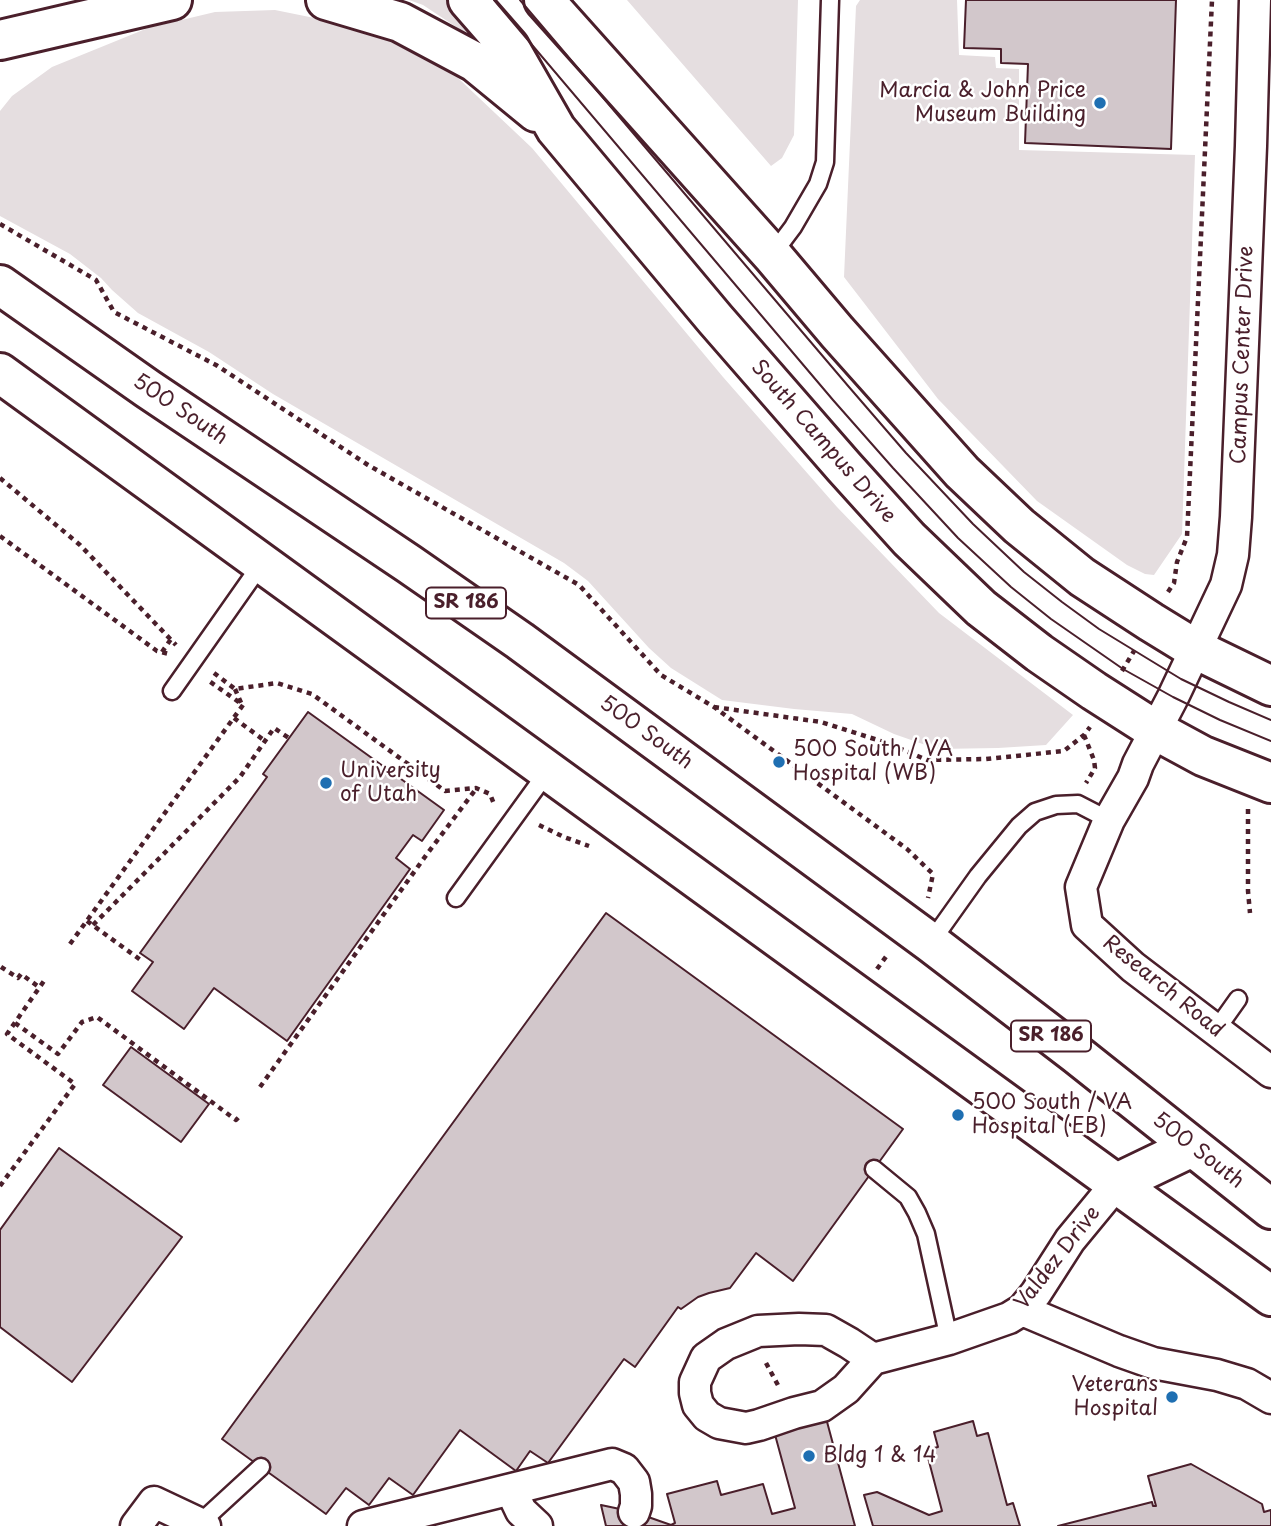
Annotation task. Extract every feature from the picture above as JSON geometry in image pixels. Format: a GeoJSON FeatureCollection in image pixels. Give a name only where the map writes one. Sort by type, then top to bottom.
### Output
{"type":"FeatureCollection","features":[{"type":"Feature","properties":{"kind":"main road"},"geometry":{"type":"LineString","coordinates":[[0,38],[57,0]]}},
{"type":"Feature","properties":{"kind":"main road"},"geometry":{"type":"LineString","coordinates":[[0,38],[172,0]]}},
{"type":"Feature","properties":{"kind":"main road"},"geometry":{"type":"LineString","coordinates":[[326,0],[400,22],[475,62],[556,129]]}},
{"type":"Feature","properties":{"kind":"main road","name":"South Campus Drive"},"geometry":{"type":"LineString","coordinates":[[468,0],[509,47],[556,129],[715,319],[909,539],[981,608],[1038,653],[1155,730],[1203,756],[1260,796]]}},
{"type":"Feature","properties":{"kind":"main road"},"geometry":{"type":"LineString","coordinates":[[544,0],[962,472],[1018,526],[1082,577],[1151,622],[1195,649],[1271,685]]}},
{"type":"Feature","properties":{"kind":"main road","name":"500 South"},"geometry":{"type":"LineString","coordinates":[[0,285],[148,389],[520,641],[920,935],[1271,1209]]}},
{"type":"Feature","properties":{"kind":"main road"},"geometry":{"type":"LineString","coordinates":[[0,373],[1271,1296]]}},
{"type":"Feature","properties":{"kind":"main road"},"geometry":{"type":"LineString","coordinates":[[1117,1184],[1192,1147]]}},
{"type":"Feature","properties":{"kind":"street","name":"Campus Center Drive"},"geometry":{"type":"LineString","coordinates":[[1173,697],[1226,585],[1233,555],[1251,160],[1255,0]]}},
{"type":"Feature","properties":{"kind":"street","name":"Research Road"},"geometry":{"type":"LineString","coordinates":[[1173,697],[1109,820],[1081,887],[1087,925],[1133,967],[1271,1072]]}},
{"type":"Feature","properties":{"kind":"street","name":"Valdez Drive"},"geometry":{"type":"LineString","coordinates":[[873,1360],[949,1339],[1009,1318],[1022,1310],[1070,1240],[1117,1184]]}},
{"type":"Feature","properties":{"kind":"street"},"geometry":{"type":"LineString","coordinates":[[1022,1310],[1119,1351],[1153,1363],[1217,1375],[1247,1384],[1271,1398]]}},
{"type":"Feature","properties":{"kind":"street"},"geometry":{"type":"LineString","coordinates":[[826,1330],[873,1360],[846,1389],[822,1406],[746,1428],[719,1423],[707,1416],[698,1405],[695,1393],[695,1382],[706,1358],[726,1344],[758,1331],[826,1330]]}},
{"type":"Feature","properties":{"kind":"street"},"geometry":{"type":"LineString","coordinates":[[363,1526],[612,1464],[624,1469],[634,1482],[634,1512]]}},
{"type":"Feature","properties":{"kind":"street"},"geometry":{"type":"LineString","coordinates":[[511,1490],[522,1511],[537,1526]]}},
{"type":"Feature","properties":{"kind":"street"},"geometry":{"type":"LineString","coordinates":[[136,1526],[154,1502],[202,1525]]}},
{"type":"Feature","properties":{"kind":"lane"},"geometry":{"type":"LineString","coordinates":[[772,255],[793,227],[818,184],[825,163],[830,0]]}},
{"type":"Feature","properties":{"kind":"lane"},"geometry":{"type":"LineString","coordinates":[[172,691],[262,563]]}},
{"type":"Feature","properties":{"kind":"lane"},"geometry":{"type":"LineString","coordinates":[[456,898],[548,771]]}},
{"type":"Feature","properties":{"kind":"lane"},"geometry":{"type":"LineString","coordinates":[[920,935],[985,868],[1019,826],[1035,812],[1078,804],[1109,820]]}},
{"type":"Feature","properties":{"kind":"lane"},"geometry":{"type":"LineString","coordinates":[[1216,1030],[1238,999]]}},
{"type":"Feature","properties":{"kind":"lane"},"geometry":{"type":"LineString","coordinates":[[874,1169],[908,1197],[917,1213],[926,1234],[949,1339]]}},
{"type":"Feature","properties":{"kind":"lane"},"geometry":{"type":"LineString","coordinates":[[202,1525],[261,1467]]}},
{"type":"Feature","properties":{"kind":"path"},"geometry":{"type":"LineString","coordinates":[[713,707],[821,722],[887,743],[927,760],[986,759],[1064,751],[1084,736],[1174,583],[1177,562],[1187,537],[1212,0]]}},
{"type":"Feature","properties":{"kind":"path"},"geometry":{"type":"LineString","coordinates":[[0,224],[96,280],[114,312],[216,365],[368,465],[579,585],[661,675],[713,707],[907,849],[933,874],[920,935],[858,996]]}},
{"type":"Feature","properties":{"kind":"path"},"geometry":{"type":"LineString","coordinates":[[0,478],[80,545],[179,648]]}},
{"type":"Feature","properties":{"kind":"path"},"geometry":{"type":"LineString","coordinates":[[0,536],[158,651],[173,655]]}},
{"type":"Feature","properties":{"kind":"path"},"geometry":{"type":"LineString","coordinates":[[162,652],[171,639]]}},
{"type":"Feature","properties":{"kind":"path"},"geometry":{"type":"LineString","coordinates":[[215,674],[235,689],[243,705]]}},
{"type":"Feature","properties":{"kind":"path"},"geometry":{"type":"LineString","coordinates":[[209,681],[243,705]]}},
{"type":"Feature","properties":{"kind":"path"},"geometry":{"type":"LineString","coordinates":[[235,689],[277,682],[312,694],[445,791],[476,789],[490,794],[496,809]]}},
{"type":"Feature","properties":{"kind":"path"},"geometry":{"type":"LineString","coordinates":[[70,944],[243,705]]}},
{"type":"Feature","properties":{"kind":"path"},"geometry":{"type":"LineString","coordinates":[[234,718],[265,741]]}},
{"type":"Feature","properties":{"kind":"path"},"geometry":{"type":"LineString","coordinates":[[93,926],[240,776],[274,728],[289,738]]}},
{"type":"Feature","properties":{"kind":"path"},"geometry":{"type":"LineString","coordinates":[[260,1087],[476,789]]}},
{"type":"Feature","properties":{"kind":"path"},"geometry":{"type":"LineString","coordinates":[[1250,913],[1248,891],[1260,796]]}},
{"type":"Feature","properties":{"kind":"path"},"geometry":{"type":"LineString","coordinates":[[87,921],[142,961]]}},
{"type":"Feature","properties":{"kind":"path"},"geometry":{"type":"LineString","coordinates":[[1,967],[18,978],[21,974],[39,988]]}},
{"type":"Feature","properties":{"kind":"path"},"geometry":{"type":"LineString","coordinates":[[0,1186],[75,1084],[7,1034],[46,978]]}},
{"type":"Feature","properties":{"kind":"path"},"geometry":{"type":"LineString","coordinates":[[15,1023],[58,1054],[82,1022],[97,1017],[236,1120],[239,1117]]}},
{"type":"Feature","properties":{"kind":"path"},"geometry":{"type":"LineString","coordinates":[[766,1363],[786,1398]]}},
{"type":"Feature","properties":{"kind":"shaded area"},"geometry":{"type":"Polygon","coordinates":[[[409,0],[450,0],[494,52],[423,5],[409,0]]]}},
{"type":"Feature","properties":{"kind":"shaded area"},"geometry":{"type":"Polygon","coordinates":[[[627,0],[798,0],[794,135],[782,158],[771,166],[627,0]]]}},
{"type":"Feature","properties":{"kind":"shaded area"},"geometry":{"type":"Polygon","coordinates":[[[860,0],[957,0],[959,55],[995,57],[996,68],[1019,69],[1019,150],[1195,155],[1182,534],[1154,575],[1145,574],[1127,565],[1037,501],[938,399],[844,277],[856,6],[860,0]]]}},
{"type":"Feature","properties":{"kind":"shaded area"},"geometry":{"type":"Polygon","coordinates":[[[275,10],[344,24],[392,42],[458,78],[532,148],[723,377],[837,507],[939,613],[1073,715],[1046,745],[937,749],[894,734],[852,714],[722,700],[671,668],[649,648],[588,581],[564,563],[273,394],[209,352],[138,313],[101,278],[70,254],[0,216],[0,111],[12,96],[52,67],[148,28],[215,12],[275,10]]]}},
{"type":"Feature","properties":{"kind":"building","name":"Marcia & John Price Museum Building"},"geometry":{"type":"Polygon","coordinates":[[[966,0],[1176,0],[1171,149],[1025,143],[1028,64],[1001,63],[1001,49],[964,48],[966,0]]]}},
{"type":"Feature","properties":{"kind":"building"},"geometry":{"type":"Polygon","coordinates":[[[308,712],[444,810],[422,841],[413,835],[396,858],[410,869],[287,1041],[214,988],[184,1029],[132,991],[153,962],[140,953],[267,777],[263,774],[308,712]]]}},
{"type":"Feature","properties":{"kind":"building"},"geometry":{"type":"Polygon","coordinates":[[[606,913],[903,1129],[793,1281],[756,1253],[730,1288],[698,1297],[681,1309],[678,1307],[635,1367],[624,1359],[548,1463],[530,1451],[516,1471],[460,1430],[413,1495],[389,1478],[369,1505],[346,1488],[326,1514],[222,1439],[606,913]]]}},
{"type":"Feature","properties":{"kind":"building"},"geometry":{"type":"Polygon","coordinates":[[[131,1047],[209,1104],[181,1142],[103,1085],[131,1047]]]}},
{"type":"Feature","properties":{"kind":"building"},"geometry":{"type":"Polygon","coordinates":[[[59,1148],[182,1237],[72,1382],[0,1327],[0,1230],[59,1148]]]}},
{"type":"Feature","properties":{"kind":"building","name":"Bldg 1 & 14"},"geometry":{"type":"Polygon","coordinates":[[[826,1418],[855,1526],[606,1526],[601,1505],[634,1512],[671,1525],[675,1523],[667,1494],[717,1481],[721,1495],[763,1484],[772,1514],[795,1508],[774,1431],[826,1418]]]}},
{"type":"Feature","properties":{"kind":"building","name":"Bldg 1 & 14"},"geometry":{"type":"Polygon","coordinates":[[[973,1421],[977,1436],[988,1433],[1007,1505],[1013,1503],[1020,1526],[873,1526],[864,1495],[877,1492],[929,1515],[942,1511],[926,1450],[938,1447],[934,1432],[973,1421]]]}},
{"type":"Feature","properties":{"kind":"building"},"geometry":{"type":"Polygon","coordinates":[[[1191,1464],[1262,1504],[1264,1512],[1271,1510],[1271,1526],[1058,1526],[1152,1502],[1153,1506],[1156,1506],[1148,1476],[1191,1464]]]}},
{"type":"Feature","properties":{"kind":"tram line"},"geometry":{"type":"LineString","coordinates":[[494,0],[833,400],[958,538],[1011,587],[1051,619],[1123,669],[1220,720],[1271,741]]}},
{"type":"Feature","properties":{"kind":"tram line"},"geometry":{"type":"LineString","coordinates":[[520,0],[906,453],[973,524],[1024,572],[1099,629],[1181,679],[1271,720]]}},
{"type":"Feature","properties":{"kind":"place","name":"Marcia & John Price Museum Building"},"geometry":{"type":"Point","coordinates":[1100,103]}},
{"type":"Feature","properties":{"kind":"place","name":"500 South / VA Hospital (WB)"},"geometry":{"type":"Point","coordinates":[779,762]}},
{"type":"Feature","properties":{"kind":"place","name":"University of Utah"},"geometry":{"type":"Point","coordinates":[326,783]}},
{"type":"Feature","properties":{"kind":"place","name":"500 South / VA Hospital (EB)"},"geometry":{"type":"Point","coordinates":[958,1115]}},
{"type":"Feature","properties":{"kind":"place","name":"Veterans Hospital"},"geometry":{"type":"Point","coordinates":[1172,1397]}},
{"type":"Feature","properties":{"kind":"place","name":"Bldg 1 & 14"},"geometry":{"type":"Point","coordinates":[809,1456]}}]}
